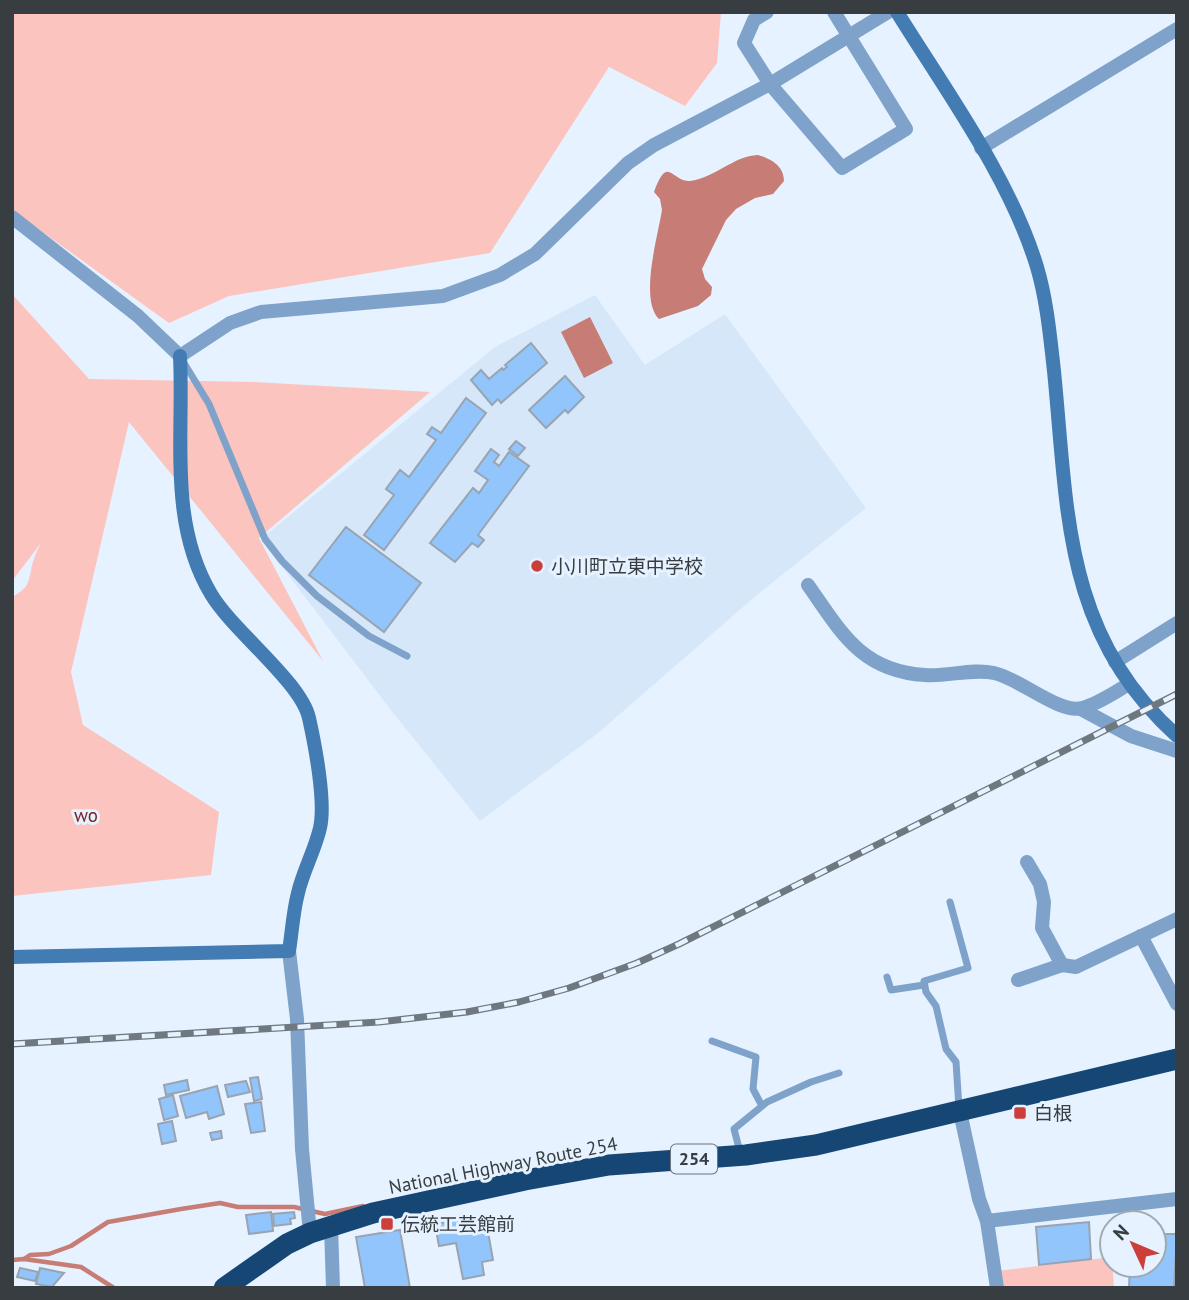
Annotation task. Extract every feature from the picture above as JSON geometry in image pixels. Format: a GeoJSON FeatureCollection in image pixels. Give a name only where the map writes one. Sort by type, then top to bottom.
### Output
{"type":"FeatureCollection","features":[{"type":"Feature","properties":{"kind":"highway","name":"National Highway Route 254"},"geometry":{"type":"LineString","coordinates":[[224,1288],[246,1270],[287,1244],[310,1233],[373,1213],[609,1165],[741,1156],[816,1145],[1177,1059]]}},
{"type":"Feature","properties":{"kind":"street"},"geometry":{"type":"LineString","coordinates":[[767,12],[754,20],[744,44],[770,84],[842,167],[906,129],[834,12]]}},
{"type":"Feature","properties":{"kind":"street"},"geometry":{"type":"LineString","coordinates":[[180,356],[230,323],[261,312],[443,296],[500,275],[536,254],[628,163],[654,145],[770,84],[888,12]]}},
{"type":"Feature","properties":{"kind":"street"},"geometry":{"type":"LineString","coordinates":[[897,12],[1014,206],[1038,270],[1050,332],[1074,554],[1083,591],[1093,620],[1129,684],[1153,714],[1177,736]]}},
{"type":"Feature","properties":{"kind":"street"},"geometry":{"type":"LineString","coordinates":[[981,148],[1177,29]]}},
{"type":"Feature","properties":{"kind":"street"},"geometry":{"type":"LineString","coordinates":[[12,217],[138,316],[180,356],[184,523],[195,562],[212,596],[295,691],[308,715],[321,801],[321,827],[298,893],[289,951],[297,1018],[302,1149],[310,1233]]}},
{"type":"Feature","properties":{"kind":"street"},"geometry":{"type":"LineString","coordinates":[[808,585],[842,633],[868,658],[891,669],[925,675],[993,673],[1024,685],[1066,708],[1081,709],[1131,736],[1177,751]]}},
{"type":"Feature","properties":{"kind":"street"},"geometry":{"type":"LineString","coordinates":[[1115,662],[1177,623]]}},
{"type":"Feature","properties":{"kind":"street"},"geometry":{"type":"LineString","coordinates":[[1081,709],[1129,684]]}},
{"type":"Feature","properties":{"kind":"street"},"geometry":{"type":"LineString","coordinates":[[1027,862],[1040,884],[1044,902],[1042,928],[1062,965]]}},
{"type":"Feature","properties":{"kind":"street"},"geometry":{"type":"LineString","coordinates":[[1018,980],[1062,965],[1076,967],[1177,919]]}},
{"type":"Feature","properties":{"kind":"street"},"geometry":{"type":"LineString","coordinates":[[1141,936],[1177,1004]]}},
{"type":"Feature","properties":{"kind":"street"},"geometry":{"type":"LineString","coordinates":[[12,957],[289,951]]}},
{"type":"Feature","properties":{"kind":"street"},"geometry":{"type":"LineString","coordinates":[[960,1112],[976,1187],[987,1221],[997,1288]]}},
{"type":"Feature","properties":{"kind":"street"},"geometry":{"type":"LineString","coordinates":[[987,1221],[1177,1199]]}},
{"type":"Feature","properties":{"kind":"street"},"geometry":{"type":"LineString","coordinates":[[331,1226],[333,1288]]}},
{"type":"Feature","properties":{"kind":"lane"},"geometry":{"type":"LineString","coordinates":[[180,356],[208,404],[265,538],[282,561],[317,596],[369,636],[407,656]]}},
{"type":"Feature","properties":{"kind":"lane"},"geometry":{"type":"LineString","coordinates":[[950,902],[968,968],[923,981],[926,992],[936,1006],[946,1049],[956,1062],[960,1112]]}},
{"type":"Feature","properties":{"kind":"lane"},"geometry":{"type":"LineString","coordinates":[[887,977],[891,990],[925,985]]}},
{"type":"Feature","properties":{"kind":"lane"},"geometry":{"type":"LineString","coordinates":[[712,1041],[756,1057],[753,1089],[762,1107]]}},
{"type":"Feature","properties":{"kind":"lane"},"geometry":{"type":"LineString","coordinates":[[741,1156],[734,1129],[762,1107],[811,1082],[839,1073]]}},
{"type":"Feature","properties":{"kind":"shaded area"},"geometry":{"type":"Polygon","coordinates":[[[758,155],[776,164],[782,171],[784,181],[773,194],[755,198],[736,209],[726,220],[702,269],[705,279],[712,287],[711,295],[698,306],[659,319],[653,310],[650,283],[662,210],[660,199],[654,192],[659,180],[667,172],[684,180],[699,179],[740,159],[758,155]]]}},
{"type":"Feature","properties":{"kind":"shaded area","name":"小川町立東中学校"},"geometry":{"type":"Polygon","coordinates":[[[595,295],[645,365],[725,314],[866,508],[758,594],[598,733],[480,821],[390,709],[261,539],[495,347],[595,295]]]}},
{"type":"Feature","properties":{"kind":"shaded area"},"geometry":{"type":"Polygon","coordinates":[[[590,317],[613,363],[584,378],[561,332],[590,317]]]}},
{"type":"Feature","properties":{"kind":"green space"},"geometry":{"type":"Polygon","coordinates":[[[12,12],[721,12],[717,63],[685,106],[609,67],[490,253],[229,296],[169,323],[12,210],[12,12]]]}},
{"type":"Feature","properties":{"kind":"green space","name":"wo"},"geometry":{"type":"Polygon","coordinates":[[[12,294],[89,379],[254,382],[430,392],[259,538],[323,661],[129,422],[71,672],[83,725],[219,812],[211,875],[12,896],[12,597],[27,584],[41,543],[12,581],[12,294]]]}},
{"type":"Feature","properties":{"kind":"green space"},"geometry":{"type":"Polygon","coordinates":[[[1098,1259],[1098,1279],[1113,1279],[1114,1288],[1001,1288],[998,1271],[1098,1259]]]}},
{"type":"Feature","properties":{"kind":"building"},"geometry":{"type":"Polygon","coordinates":[[[531,343],[547,363],[501,403],[498,399],[492,405],[471,380],[481,370],[489,379],[507,367],[505,365],[531,343]]]}},
{"type":"Feature","properties":{"kind":"building"},"geometry":{"type":"Polygon","coordinates":[[[565,376],[584,397],[568,413],[565,410],[546,428],[529,410],[565,376]]]}},
{"type":"Feature","properties":{"kind":"building"},"geometry":{"type":"Polygon","coordinates":[[[466,398],[486,413],[384,550],[364,535],[394,495],[386,489],[400,470],[409,477],[436,440],[427,434],[432,427],[441,433],[466,398]]]}},
{"type":"Feature","properties":{"kind":"building"},"geometry":{"type":"Polygon","coordinates":[[[516,441],[525,448],[518,456],[509,449],[516,441]]]}},
{"type":"Feature","properties":{"kind":"building"},"geometry":{"type":"Polygon","coordinates":[[[491,449],[499,455],[494,462],[499,466],[509,452],[529,466],[478,535],[484,540],[478,547],[472,543],[455,562],[430,543],[473,488],[479,493],[488,480],[475,471],[491,449]]]}},
{"type":"Feature","properties":{"kind":"building"},"geometry":{"type":"Polygon","coordinates":[[[346,527],[421,583],[384,632],[309,575],[346,527]]]}},
{"type":"Feature","properties":{"kind":"building"},"geometry":{"type":"Polygon","coordinates":[[[258,1077],[262,1099],[254,1101],[250,1078],[258,1077]]]}},
{"type":"Feature","properties":{"kind":"building"},"geometry":{"type":"Polygon","coordinates":[[[187,1080],[189,1090],[166,1095],[164,1085],[187,1080]]]}},
{"type":"Feature","properties":{"kind":"building"},"geometry":{"type":"Polygon","coordinates":[[[246,1081],[250,1092],[228,1097],[225,1085],[246,1081]]]}},
{"type":"Feature","properties":{"kind":"building"},"geometry":{"type":"Polygon","coordinates":[[[217,1086],[224,1114],[209,1119],[207,1112],[186,1118],[180,1096],[217,1086]]]}},
{"type":"Feature","properties":{"kind":"building"},"geometry":{"type":"Polygon","coordinates":[[[173,1095],[178,1116],[164,1120],[159,1099],[173,1095]]]}},
{"type":"Feature","properties":{"kind":"building"},"geometry":{"type":"Polygon","coordinates":[[[261,1102],[265,1131],[251,1133],[245,1104],[261,1102]]]}},
{"type":"Feature","properties":{"kind":"building"},"geometry":{"type":"Polygon","coordinates":[[[172,1121],[176,1141],[162,1144],[158,1124],[172,1121]]]}},
{"type":"Feature","properties":{"kind":"building"},"geometry":{"type":"Polygon","coordinates":[[[221,1131],[222,1138],[212,1140],[210,1133],[221,1131]]]}},
{"type":"Feature","properties":{"kind":"building"},"geometry":{"type":"Polygon","coordinates":[[[271,1212],[273,1231],[249,1234],[246,1215],[271,1212]]]}},
{"type":"Feature","properties":{"kind":"building"},"geometry":{"type":"Polygon","coordinates":[[[294,1212],[295,1218],[290,1219],[291,1224],[274,1226],[273,1214],[294,1212]]]}},
{"type":"Feature","properties":{"kind":"building"},"geometry":{"type":"Polygon","coordinates":[[[485,1215],[493,1260],[482,1262],[484,1275],[463,1279],[456,1243],[439,1246],[435,1224],[485,1215]]]}},
{"type":"Feature","properties":{"kind":"building"},"geometry":{"type":"Polygon","coordinates":[[[1089,1222],[1091,1259],[1039,1265],[1036,1227],[1089,1222]]]}},
{"type":"Feature","properties":{"kind":"building"},"geometry":{"type":"Polygon","coordinates":[[[400,1230],[410,1288],[365,1288],[356,1237],[400,1230]]]}},
{"type":"Feature","properties":{"kind":"building"},"geometry":{"type":"Polygon","coordinates":[[[1168,1234],[1177,1234],[1174,1288],[1129,1288],[1129,1279],[1168,1279],[1168,1234]]]}},
{"type":"Feature","properties":{"kind":"building"},"geometry":{"type":"Polygon","coordinates":[[[20,1268],[38,1272],[35,1281],[17,1277],[20,1268]]]}},
{"type":"Feature","properties":{"kind":"building"},"geometry":{"type":"Polygon","coordinates":[[[40,1268],[64,1273],[52,1287],[36,1284],[40,1268]]]}},
{"type":"Feature","properties":{"kind":"waterway"},"geometry":{"type":"LineString","coordinates":[[24,1259],[30,1255],[49,1254],[71,1246],[108,1222],[181,1209],[220,1203],[238,1207],[294,1207],[325,1214],[363,1206]]}},
{"type":"Feature","properties":{"kind":"waterway"},"geometry":{"type":"LineString","coordinates":[[12,1260],[24,1259],[81,1267],[114,1288]]}},
{"type":"Feature","properties":{"kind":"railway"},"geometry":{"type":"LineString","coordinates":[[12,1044],[379,1022],[467,1012],[519,1002],[569,988],[679,944],[1177,694]]}},
{"type":"Feature","properties":{"kind":"place","name":"小川町立東中学校"},"geometry":{"type":"Point","coordinates":[537,566]}},
{"type":"Feature","properties":{"kind":"place","name":"白根"},"geometry":{"type":"Point","coordinates":[1020,1113]}},
{"type":"Feature","properties":{"kind":"place","name":"伝統工芸館前"},"geometry":{"type":"Point","coordinates":[387,1224]}}]}
